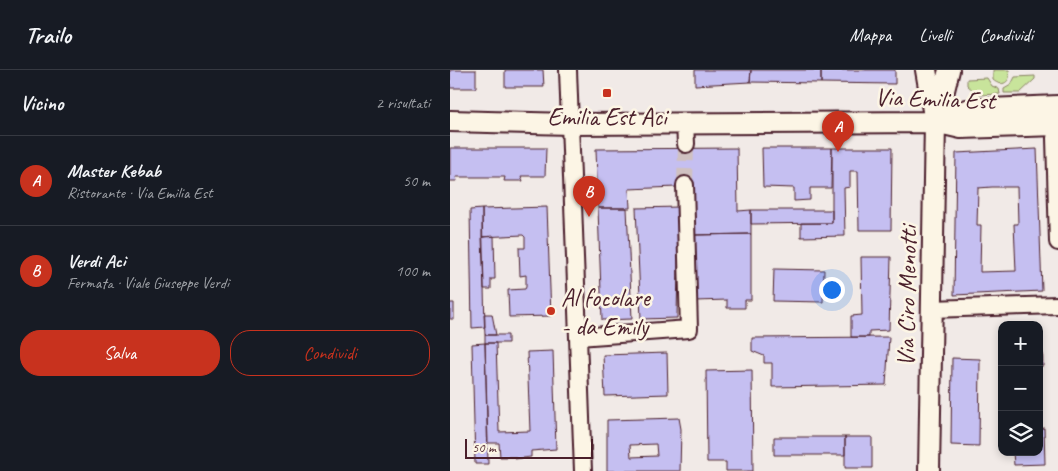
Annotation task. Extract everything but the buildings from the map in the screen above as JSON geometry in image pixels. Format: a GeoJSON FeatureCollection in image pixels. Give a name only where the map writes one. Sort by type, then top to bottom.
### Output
{"type":"FeatureCollection","features":[{"type":"Feature","properties":{"kind":"street"},"geometry":{"type":"LineString","coordinates":[[568,70],[583,471]]}},
{"type":"Feature","properties":{"kind":"street"},"geometry":{"type":"LineString","coordinates":[[926,70],[935,122]]}},
{"type":"Feature","properties":{"kind":"street"},"geometry":{"type":"LineString","coordinates":[[935,122],[950,70]]}},
{"type":"Feature","properties":{"kind":"street"},"geometry":{"type":"LineString","coordinates":[[935,122],[967,110],[1058,106]]}},
{"type":"Feature","properties":{"kind":"street","name":"Via Emilia Est"},"geometry":{"type":"LineString","coordinates":[[450,121],[570,124],[935,122],[961,128],[1056,131]]}},
{"type":"Feature","properties":{"kind":"street","name":"Via Ciro Menotti"},"geometry":{"type":"LineString","coordinates":[[929,471],[935,122]]}},
{"type":"Feature","properties":{"kind":"street"},"geometry":{"type":"LineString","coordinates":[[685,123],[686,144]]}},
{"type":"Feature","properties":{"kind":"street"},"geometry":{"type":"LineString","coordinates":[[1056,131],[1058,242]]}},
{"type":"Feature","properties":{"kind":"street"},"geometry":{"type":"LineString","coordinates":[[578,337],[688,330],[685,186]]}},
{"type":"Feature","properties":{"kind":"street"},"geometry":{"type":"LineString","coordinates":[[931,309],[1058,305]]}},
{"type":"Feature","properties":{"kind":"green space"},"geometry":{"type":"Polygon","coordinates":[[[993,70],[1009,70],[1008,81],[1000,84],[993,80],[993,70]]]}},
{"type":"Feature","properties":{"kind":"green space"},"geometry":{"type":"Polygon","coordinates":[[[1035,76],[1035,79],[1020,93],[1004,93],[1004,89],[1011,85],[1015,77],[1035,76]]]}},
{"type":"Feature","properties":{"kind":"green space"},"geometry":{"type":"Polygon","coordinates":[[[987,78],[992,86],[999,89],[1000,94],[978,95],[967,85],[967,79],[987,78]]]}},
{"type":"Feature","properties":{"kind":"tunnel"},"geometry":{"type":"LineString","coordinates":[[685,185],[686,144]]}},
{"type":"Feature","properties":{"kind":"place","name":"Emilia Est Aci"},"geometry":{"type":"Point","coordinates":[607,93]}},
{"type":"Feature","properties":{"kind":"place","name":"Master Kebab"},"geometry":{"type":"Point","coordinates":[838,152]}},
{"type":"Feature","properties":{"kind":"place","name":"Verdi Aci"},"geometry":{"type":"Point","coordinates":[589,217]}},
{"type":"Feature","properties":{"kind":"place","name":"Al focolare - da Emily"},"geometry":{"type":"Point","coordinates":[551,311]}}]}
